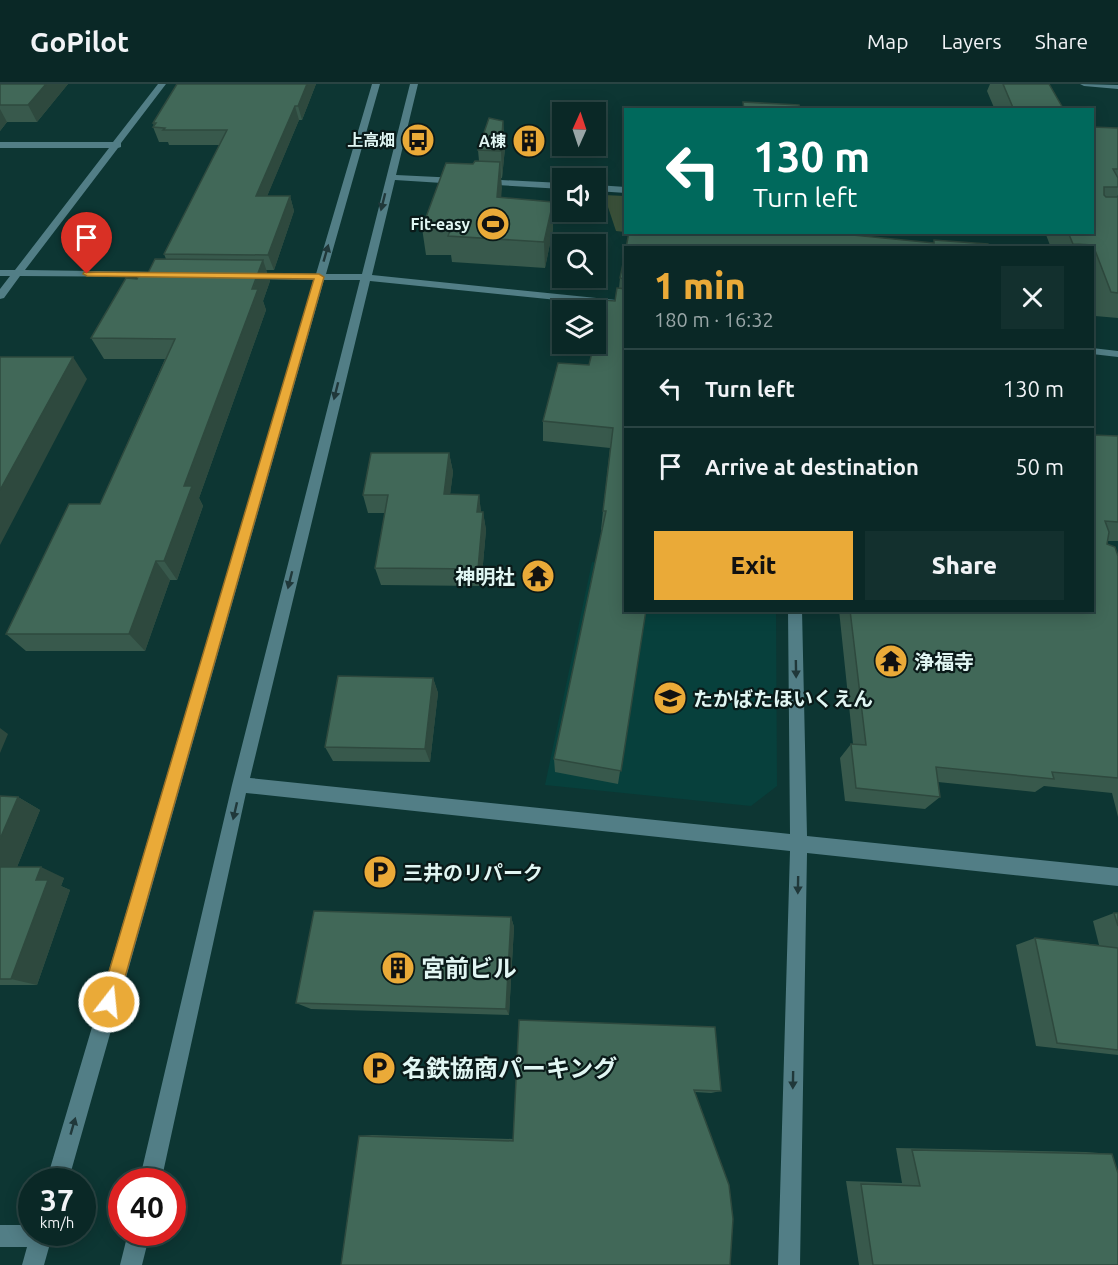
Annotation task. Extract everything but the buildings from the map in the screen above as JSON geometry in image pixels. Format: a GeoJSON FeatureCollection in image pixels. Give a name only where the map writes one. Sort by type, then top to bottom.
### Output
{"type":"FeatureCollection","features":[{"type":"Feature","properties":{"kind":"street"},"geometry":{"type":"LineString","coordinates":[[0,296],[118,145],[162,84]]}},
{"type":"Feature","properties":{"kind":"street"},"geometry":{"type":"LineString","coordinates":[[61,1168],[376,84]]}},
{"type":"Feature","properties":{"kind":"street"},"geometry":{"type":"LineString","coordinates":[[153,1168],[240,785],[364,277],[414,84]]}},
{"type":"Feature","properties":{"kind":"street"},"geometry":{"type":"LineString","coordinates":[[1084,84],[1118,87]]}},
{"type":"Feature","properties":{"kind":"street"},"geometry":{"type":"LineString","coordinates":[[0,145],[118,145]]}},
{"type":"Feature","properties":{"kind":"street"},"geometry":{"type":"LineString","coordinates":[[390,177],[552,185]]}},
{"type":"Feature","properties":{"kind":"street"},"geometry":{"type":"LineString","coordinates":[[606,189],[624,190]]}},
{"type":"Feature","properties":{"kind":"street"},"geometry":{"type":"LineString","coordinates":[[0,273],[169,275]]}},
{"type":"Feature","properties":{"kind":"street"},"geometry":{"type":"LineString","coordinates":[[239,276],[364,277],[624,304]]}},
{"type":"Feature","properties":{"kind":"street"},"geometry":{"type":"LineString","coordinates":[[1094,351],[1118,354]]}},
{"type":"Feature","properties":{"kind":"street"},"geometry":{"type":"LineString","coordinates":[[789,1265],[799,844],[795,612]]}},
{"type":"Feature","properties":{"kind":"street"},"geometry":{"type":"LineString","coordinates":[[240,785],[1118,878]]}},
{"type":"Feature","properties":{"kind":"street"},"geometry":{"type":"LineString","coordinates":[[0,1236],[18,1236]]}},
{"type":"Feature","properties":{"kind":"street"},"geometry":{"type":"LineString","coordinates":[[33,1265],[38,1246]]}},
{"type":"Feature","properties":{"kind":"street"},"geometry":{"type":"LineString","coordinates":[[131,1265],[136,1246]]}},
{"type":"Feature","properties":{"kind":"shaded area"},"geometry":{"type":"Polygon","coordinates":[[[606,195],[624,196],[624,232],[616,231],[606,195]]]}},
{"type":"Feature","properties":{"kind":"shaded area","name":"たかばたほいくえん"},"geometry":{"type":"Polygon","coordinates":[[[592,562],[624,566],[624,612],[776,612],[777,786],[751,806],[545,785],[592,562]]]}},
{"type":"Feature","properties":{"kind":"place","name":"上高畑"},"geometry":{"type":"Point","coordinates":[418,140]}},
{"type":"Feature","properties":{"kind":"place","name":"A棟"},"geometry":{"type":"Point","coordinates":[529,141]}},
{"type":"Feature","properties":{"kind":"place","name":"Fit-easy"},"geometry":{"type":"Point","coordinates":[493,224]}},
{"type":"Feature","properties":{"kind":"place","name":"神明社"},"geometry":{"type":"Point","coordinates":[538,576]}},
{"type":"Feature","properties":{"kind":"place","name":"浄福寺"},"geometry":{"type":"Point","coordinates":[891,661]}},
{"type":"Feature","properties":{"kind":"place","name":"たかばたほいくえん"},"geometry":{"type":"Point","coordinates":[670,698]}},
{"type":"Feature","properties":{"kind":"place","name":"三井のリパーク"},"geometry":{"type":"Point","coordinates":[380,872]}},
{"type":"Feature","properties":{"kind":"place","name":"宮前ビル"},"geometry":{"type":"Point","coordinates":[398,968]}},
{"type":"Feature","properties":{"kind":"place","name":"名鉄協商パーキング"},"geometry":{"type":"Point","coordinates":[379,1068]}},
{"type":"Feature","properties":{"kind":"route"},"geometry":{"type":"LineString","coordinates":[[87,274],[319,277],[109,1002]]}}]}
